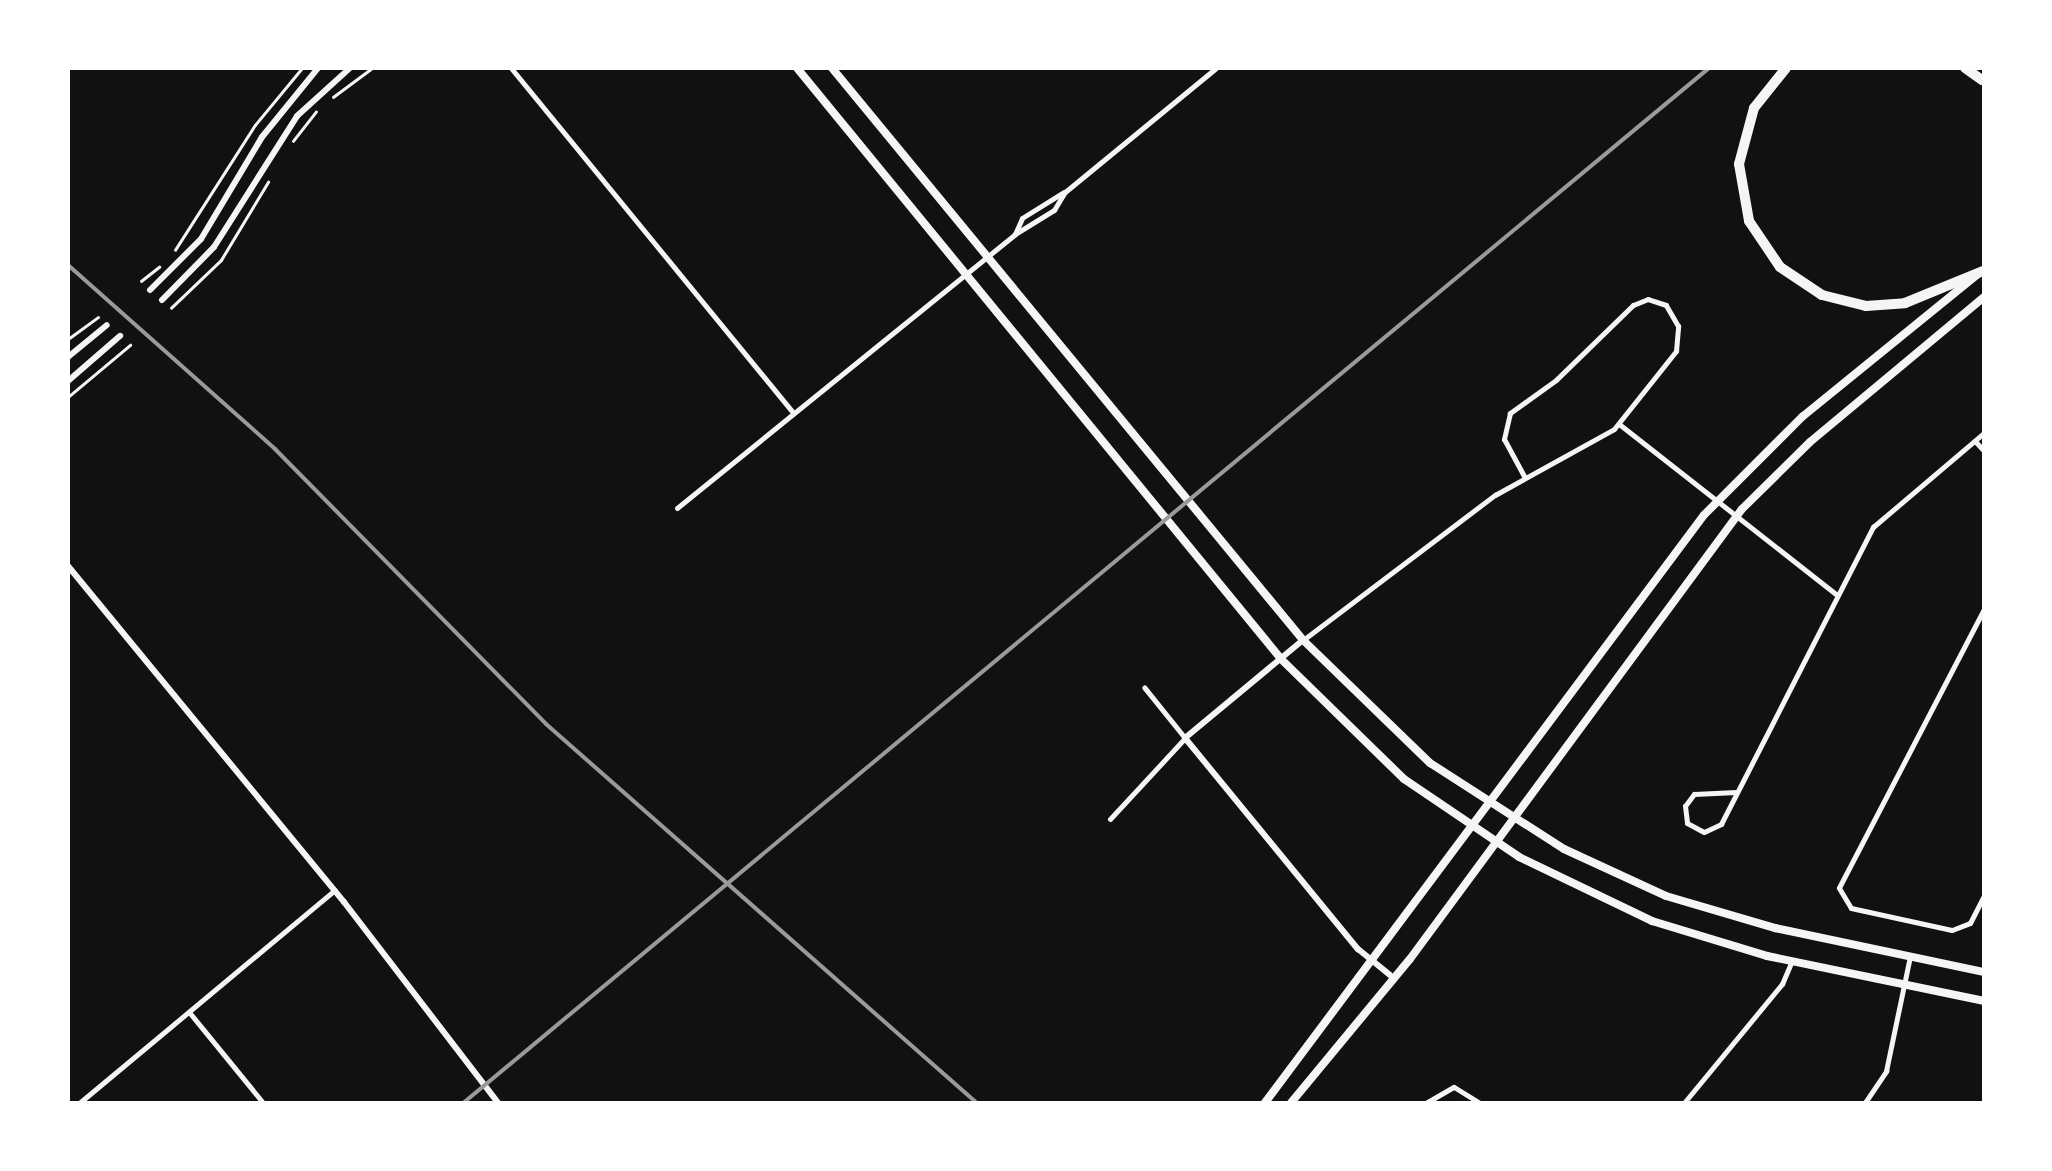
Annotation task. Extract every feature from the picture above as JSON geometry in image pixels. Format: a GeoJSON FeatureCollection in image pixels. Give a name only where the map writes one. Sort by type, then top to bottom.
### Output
{"type":"FeatureCollection","features":[{"type":"Feature","properties":{"kind":"highway"},"geometry":{"type":"LineString","coordinates":[[1786,68],[1754,108],[1739,164],[1749,221],[1780,267],[1812,290],[1866,306],[1905,303],[1984,270]]}},
{"type":"Feature","properties":{"kind":"highway"},"geometry":{"type":"LineString","coordinates":[[1965,68],[1984,81]]}},
{"type":"Feature","properties":{"kind":"highway"},"geometry":{"type":"LineString","coordinates":[[1974,68],[1984,81]]}},
{"type":"Feature","properties":{"kind":"main road"},"geometry":{"type":"LineString","coordinates":[[797,68],[1281,658],[1366,746],[1471,827],[1632,913],[1792,961],[1984,1001]]}},
{"type":"Feature","properties":{"kind":"main road"},"geometry":{"type":"LineString","coordinates":[[832,68],[1303,640],[1388,728],[1512,819],[1585,860],[1694,906],[1984,972]]}},
{"type":"Feature","properties":{"kind":"main road"},"geometry":{"type":"LineString","coordinates":[[1264,1104],[1486,803],[1714,505],[1802,418],[1984,270]]}},
{"type":"Feature","properties":{"kind":"main road"},"geometry":{"type":"LineString","coordinates":[[1290,1104],[1390,976],[1410,959],[1733,520],[1810,442],[1984,297]]}},
{"type":"Feature","properties":{"kind":"street"},"geometry":{"type":"LineString","coordinates":[[150,290],[201,239],[262,136],[318,68]]}},
{"type":"Feature","properties":{"kind":"street"},"geometry":{"type":"LineString","coordinates":[[162,300],[214,247],[297,116],[350,68]]}},
{"type":"Feature","properties":{"kind":"street"},"geometry":{"type":"LineString","coordinates":[[510,68],[793,414]]}},
{"type":"Feature","properties":{"kind":"street"},"geometry":{"type":"LineString","coordinates":[[1015,234],[1022,218],[1066,192],[1216,68]]}},
{"type":"Feature","properties":{"kind":"street"},"geometry":{"type":"LineString","coordinates":[[677,508],[1015,234],[1054,210],[1066,192]]}},
{"type":"Feature","properties":{"kind":"street"},"geometry":{"type":"LineString","coordinates":[[1110,819],[1185,738],[1303,640],[1524,476],[1619,424],[1673,356],[1677,321],[1654,300],[1633,304],[1556,380],[1510,413],[1504,439],[1524,476]]}},
{"type":"Feature","properties":{"kind":"street"},"geometry":{"type":"LineString","coordinates":[[68,356],[107,325]]}},
{"type":"Feature","properties":{"kind":"street"},"geometry":{"type":"LineString","coordinates":[[68,382],[120,336]]}},
{"type":"Feature","properties":{"kind":"street"},"geometry":{"type":"LineString","coordinates":[[1619,424],[1733,520],[1837,595]]}},
{"type":"Feature","properties":{"kind":"street"},"geometry":{"type":"LineString","coordinates":[[1736,792],[1694,794],[1685,806],[1686,821],[1696,830],[1715,830],[1736,792],[1837,595],[1877,522],[1984,434]]}},
{"type":"Feature","properties":{"kind":"street"},"geometry":{"type":"LineString","coordinates":[[1976,441],[1984,452]]}},
{"type":"Feature","properties":{"kind":"street"},"geometry":{"type":"LineString","coordinates":[[68,566],[335,890],[499,1104]]}},
{"type":"Feature","properties":{"kind":"street"},"geometry":{"type":"LineString","coordinates":[[1984,609],[1840,882],[1840,895],[1854,909],[1952,930],[1968,926],[1984,895]]}},
{"type":"Feature","properties":{"kind":"street"},"geometry":{"type":"LineString","coordinates":[[1144,687],[1371,961],[1390,976]]}},
{"type":"Feature","properties":{"kind":"street"},"geometry":{"type":"LineString","coordinates":[[78,1104],[335,890]]}},
{"type":"Feature","properties":{"kind":"street"},"geometry":{"type":"LineString","coordinates":[[1864,1104],[1886,1071],[1910,956]]}},
{"type":"Feature","properties":{"kind":"street"},"geometry":{"type":"LineString","coordinates":[[1684,1104],[1782,984],[1792,961]]}},
{"type":"Feature","properties":{"kind":"street"},"geometry":{"type":"LineString","coordinates":[[189,1012],[264,1104]]}},
{"type":"Feature","properties":{"kind":"street"},"geometry":{"type":"LineString","coordinates":[[1424,1104],[1454,1087],[1481,1104]]}},
{"type":"Feature","properties":{"kind":"path"},"geometry":{"type":"LineString","coordinates":[[141,281],[193,229],[248,134],[302,68]]}},
{"type":"Feature","properties":{"kind":"path"},"geometry":{"type":"LineString","coordinates":[[290,147],[324,105],[372,68]]}},
{"type":"Feature","properties":{"kind":"path"},"geometry":{"type":"LineString","coordinates":[[171,308],[222,260],[272,174]]}},
{"type":"Feature","properties":{"kind":"path"},"geometry":{"type":"LineString","coordinates":[[68,339],[98,317]]}},
{"type":"Feature","properties":{"kind":"path"},"geometry":{"type":"LineString","coordinates":[[68,397],[130,345]]}},
{"type":"Feature","properties":{"kind":"railway"},"geometry":{"type":"LineString","coordinates":[[462,1104],[1709,68]]}},
{"type":"Feature","properties":{"kind":"railway"},"geometry":{"type":"LineString","coordinates":[[68,265],[275,449],[546,724],[978,1104]]}}]}
